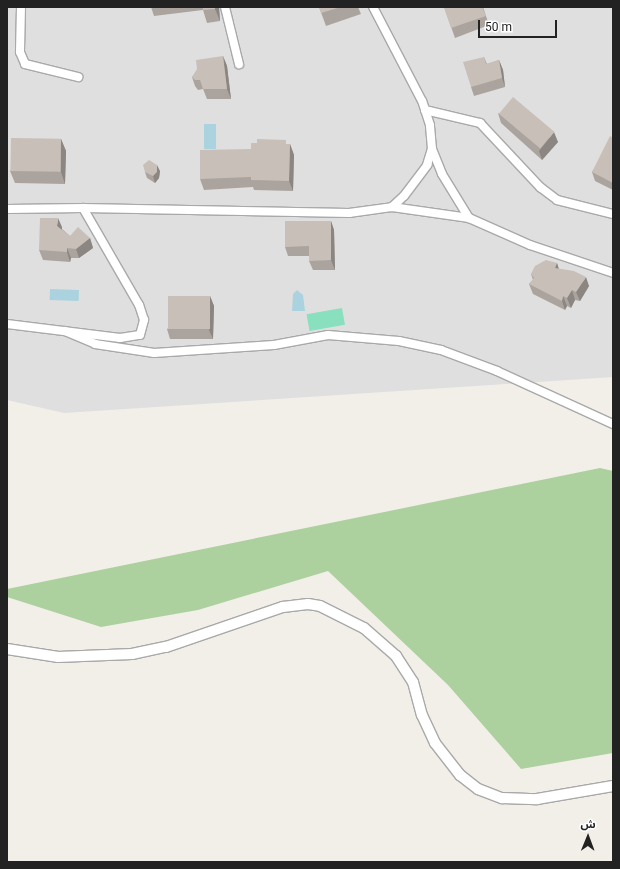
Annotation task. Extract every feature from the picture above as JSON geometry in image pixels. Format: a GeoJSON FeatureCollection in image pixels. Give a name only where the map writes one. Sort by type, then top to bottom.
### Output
{"type":"FeatureCollection","features":[{"type":"Feature","properties":{"kind":"street"},"geometry":{"type":"LineString","coordinates":[[21,7],[20,52],[25,64],[78,77]]}},
{"type":"Feature","properties":{"kind":"street"},"geometry":{"type":"LineString","coordinates":[[225,7],[239,64]]}},
{"type":"Feature","properties":{"kind":"street"},"geometry":{"type":"LineString","coordinates":[[373,7],[425,110],[430,125],[432,149],[442,174],[469,218]]}},
{"type":"Feature","properties":{"kind":"street"},"geometry":{"type":"LineString","coordinates":[[425,110],[480,123],[540,187],[557,200],[613,214]]}},
{"type":"Feature","properties":{"kind":"street"},"geometry":{"type":"LineString","coordinates":[[392,207],[404,196],[417,180],[427,165],[432,149]]}},
{"type":"Feature","properties":{"kind":"street"},"geometry":{"type":"LineString","coordinates":[[7,209],[83,208],[349,213],[392,207],[469,218],[530,245],[613,272]]}},
{"type":"Feature","properties":{"kind":"street"},"geometry":{"type":"LineString","coordinates":[[7,324],[132,338],[140,335],[144,326],[139,305],[83,208]]}},
{"type":"Feature","properties":{"kind":"street"},"geometry":{"type":"LineString","coordinates":[[65,331],[95,344],[154,353],[274,345],[328,335],[399,341],[440,350],[497,371],[613,424]]}},
{"type":"Feature","properties":{"kind":"street"},"geometry":{"type":"LineString","coordinates":[[7,648],[58,657],[132,654],[166,647],[284,607],[308,604],[320,606],[364,628],[396,656],[412,682],[422,715],[435,743],[460,775],[478,789],[502,798],[537,799],[613,786]]}},
{"type":"Feature","properties":{"kind":"shaded area"},"geometry":{"type":"Polygon","coordinates":[[[7,7],[613,7],[613,377],[64,413],[7,400],[7,7]]]}},
{"type":"Feature","properties":{"kind":"green space"},"geometry":{"type":"Polygon","coordinates":[[[342,308],[345,325],[309,331],[307,314],[342,308]]]}},
{"type":"Feature","properties":{"kind":"green space"},"geometry":{"type":"Polygon","coordinates":[[[600,468],[613,471],[613,753],[521,769],[448,685],[328,571],[198,610],[101,627],[7,597],[7,589],[600,468]]]}},
{"type":"Feature","properties":{"kind":"water"},"geometry":{"type":"Polygon","coordinates":[[[204,124],[216,124],[216,149],[204,149],[204,124]]]}},
{"type":"Feature","properties":{"kind":"water"},"geometry":{"type":"Polygon","coordinates":[[[50,289],[79,290],[79,301],[50,300],[50,289]]]}},
{"type":"Feature","properties":{"kind":"water"},"geometry":{"type":"Polygon","coordinates":[[[297,290],[303,295],[305,311],[292,311],[293,294],[297,290]]]}},
{"type":"Feature","properties":{"kind":"building"},"geometry":{"type":"Polygon","coordinates":[[[203,7],[215,7],[215,9],[203,10],[203,7]]]}},
{"type":"Feature","properties":{"kind":"building"},"geometry":{"type":"Polygon","coordinates":[[[319,7],[341,7],[321,13],[319,7]]]}},
{"type":"Feature","properties":{"kind":"building"},"geometry":{"type":"Polygon","coordinates":[[[444,7],[482,7],[486,16],[451,28],[444,7]]]}},
{"type":"Feature","properties":{"kind":"building"},"geometry":{"type":"Polygon","coordinates":[[[223,56],[227,89],[203,89],[200,80],[195,80],[192,77],[197,69],[196,60],[223,56]]]}},
{"type":"Feature","properties":{"kind":"building"},"geometry":{"type":"Polygon","coordinates":[[[484,57],[486,64],[499,60],[502,78],[471,87],[463,62],[484,57]]]}},
{"type":"Feature","properties":{"kind":"building"},"geometry":{"type":"Polygon","coordinates":[[[513,97],[554,132],[540,149],[499,114],[513,97]]]}},
{"type":"Feature","properties":{"kind":"building"},"geometry":{"type":"Polygon","coordinates":[[[610,136],[613,138],[613,183],[592,172],[610,136]]]}},
{"type":"Feature","properties":{"kind":"building"},"geometry":{"type":"Polygon","coordinates":[[[11,138],[61,139],[60,172],[10,171],[11,138]]]}},
{"type":"Feature","properties":{"kind":"building"},"geometry":{"type":"Polygon","coordinates":[[[257,139],[286,140],[286,144],[290,144],[289,181],[251,180],[251,177],[200,179],[200,150],[251,149],[251,143],[257,143],[257,139]]]}},
{"type":"Feature","properties":{"kind":"building"},"geometry":{"type":"Polygon","coordinates":[[[149,160],[157,165],[157,172],[153,176],[145,172],[143,165],[149,160]]]}},
{"type":"Feature","properties":{"kind":"building"},"geometry":{"type":"Polygon","coordinates":[[[40,218],[58,218],[57,226],[70,236],[78,227],[90,238],[76,249],[67,248],[67,252],[39,250],[40,218]]]}},
{"type":"Feature","properties":{"kind":"building"},"geometry":{"type":"Polygon","coordinates":[[[285,221],[331,221],[331,260],[309,261],[309,246],[285,247],[285,221]]]}},
{"type":"Feature","properties":{"kind":"building"},"geometry":{"type":"Polygon","coordinates":[[[546,260],[557,263],[555,268],[574,271],[586,277],[576,292],[572,290],[567,298],[563,296],[562,301],[529,284],[534,278],[531,274],[535,266],[546,260]]]}},
{"type":"Feature","properties":{"kind":"building"},"geometry":{"type":"Polygon","coordinates":[[[168,296],[210,296],[210,329],[168,329],[168,296]]]}}]}
